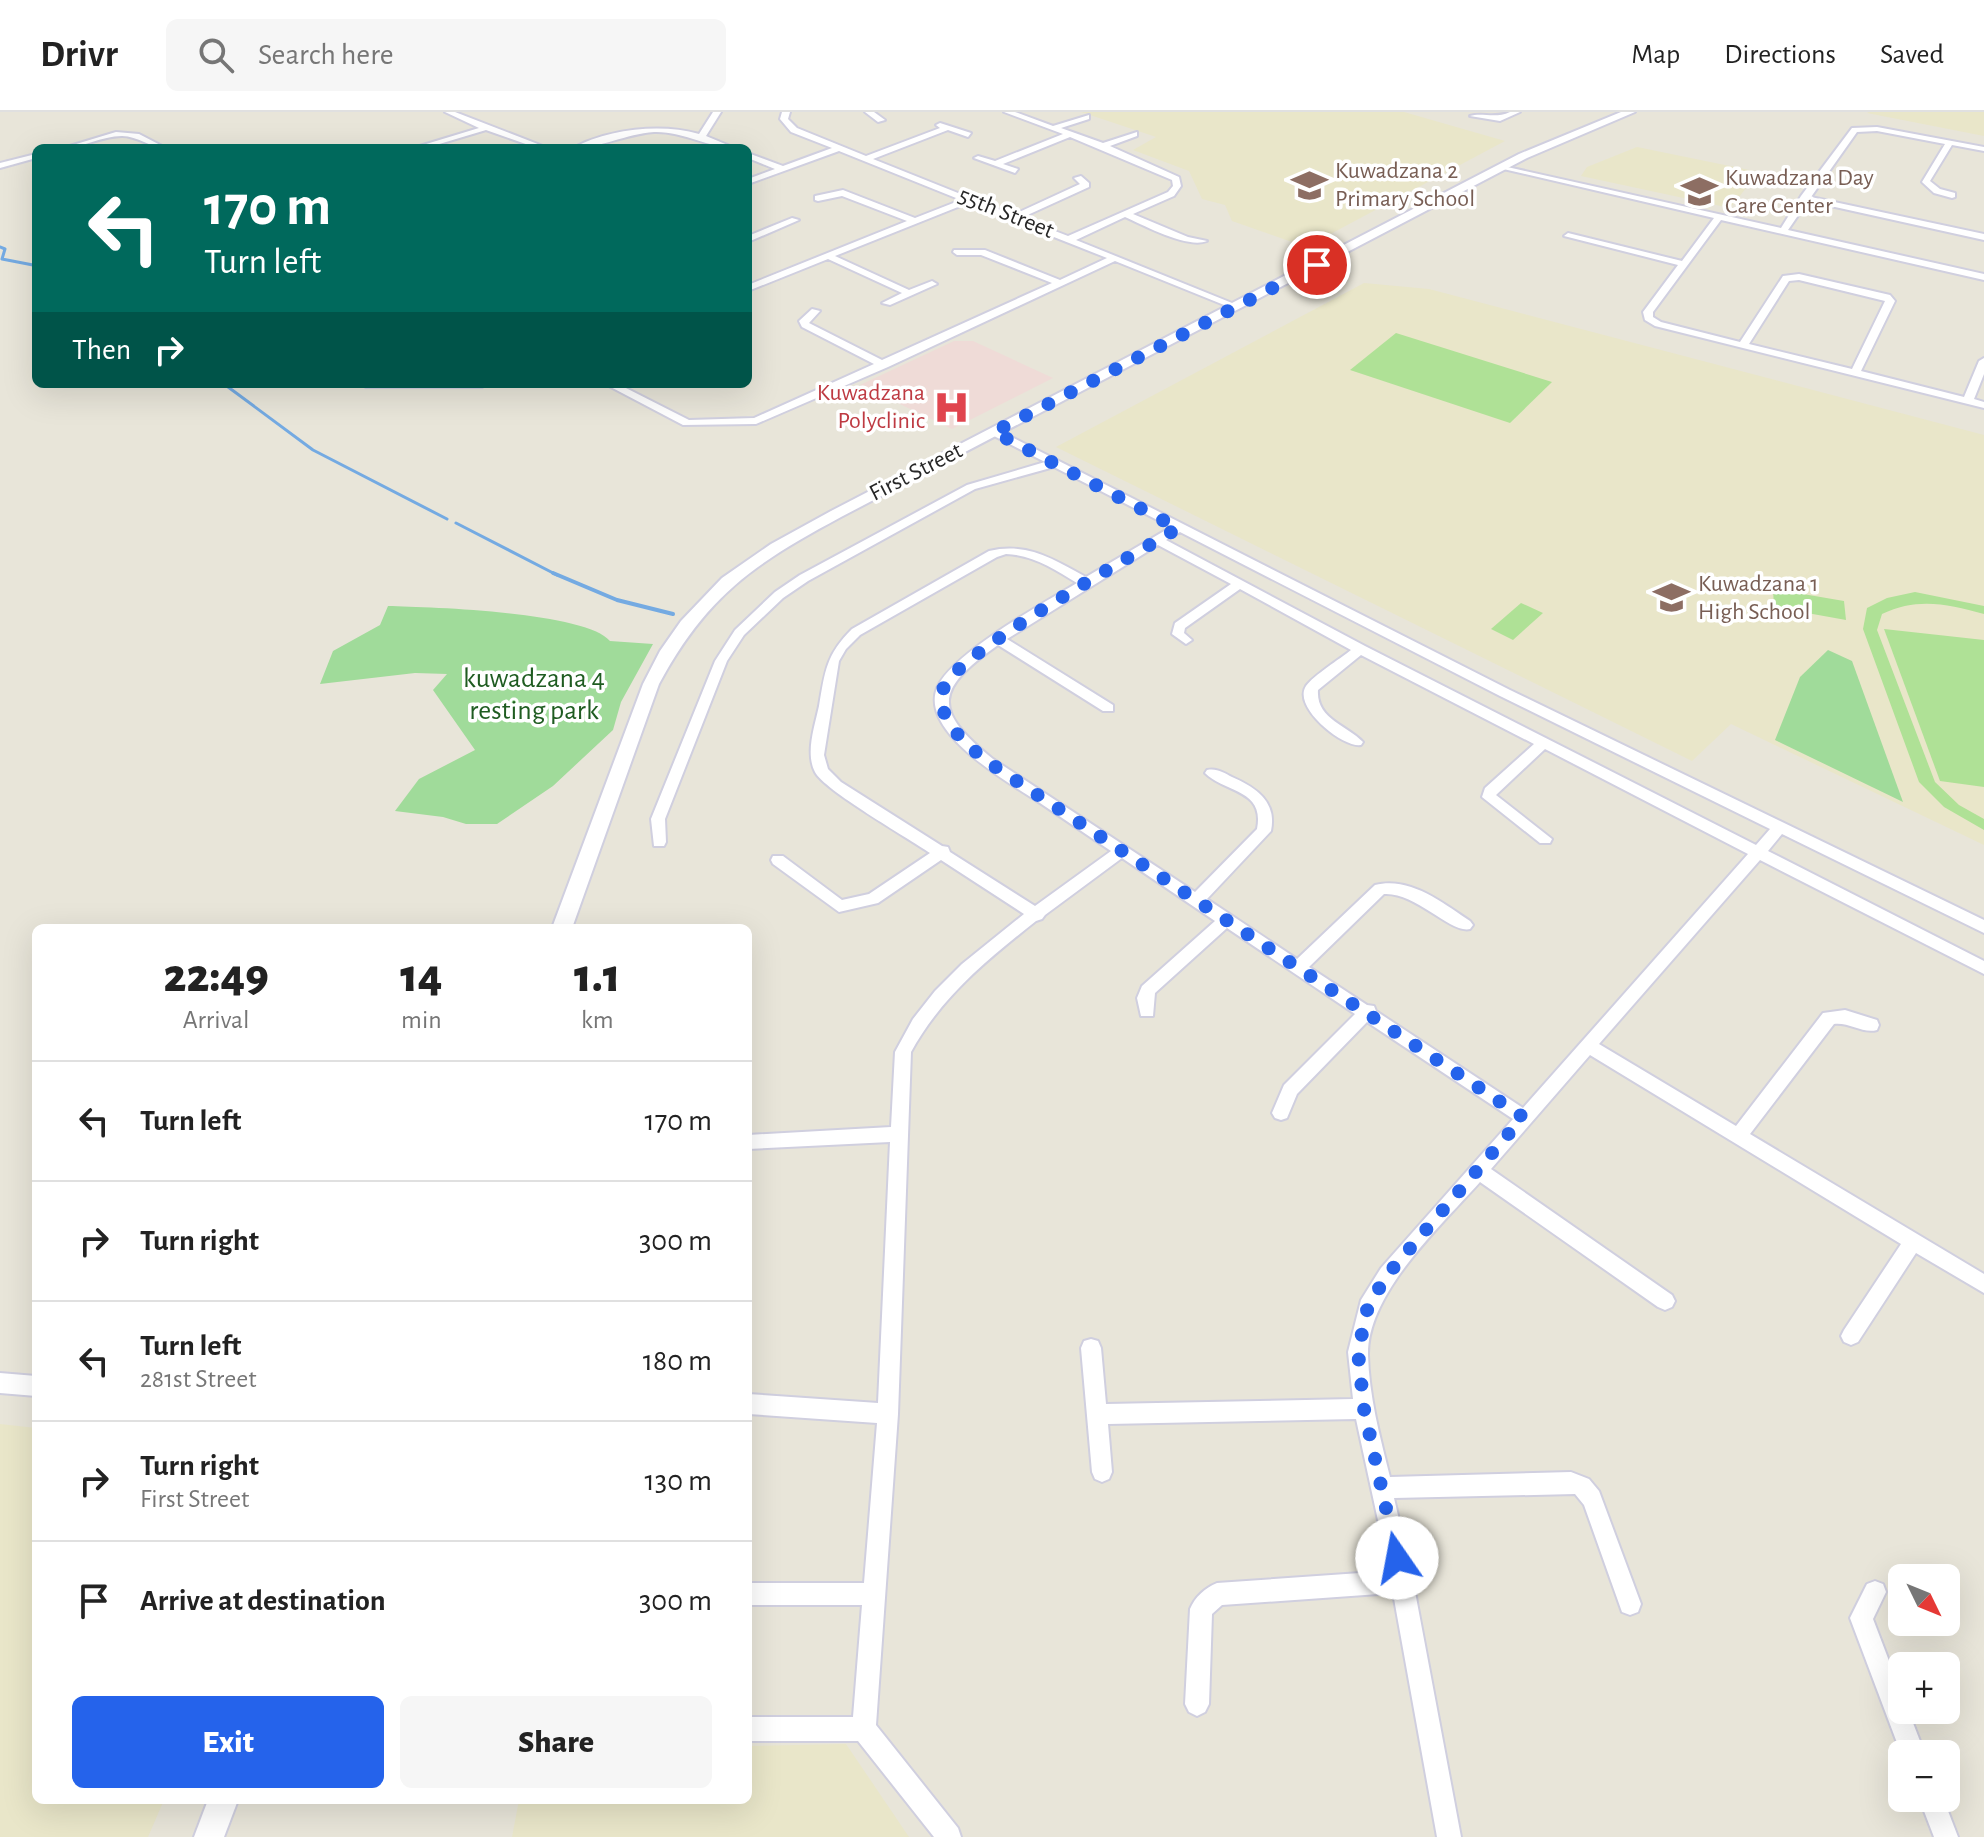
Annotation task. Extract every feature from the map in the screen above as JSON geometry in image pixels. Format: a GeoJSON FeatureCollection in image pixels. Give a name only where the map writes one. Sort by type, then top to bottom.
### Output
{"type":"FeatureCollection","features":[{"type":"Feature","properties":{"kind":"street"},"geometry":{"type":"LineString","coordinates":[[449,112],[483,129],[515,135],[535,144]]}},
{"type":"Feature","properties":{"kind":"street"},"geometry":{"type":"LineString","coordinates":[[702,136],[717,112]]}},
{"type":"Feature","properties":{"kind":"street","name":"55th Street"},"geometry":{"type":"LineString","coordinates":[[786,112],[784,119],[794,130],[1237,307]]}},
{"type":"Feature","properties":{"kind":"street"},"geometry":{"type":"LineString","coordinates":[[869,112],[881,120]]}},
{"type":"Feature","properties":{"kind":"street"},"geometry":{"type":"LineString","coordinates":[[1008,112],[1103,146],[1168,173],[1177,182],[1171,194],[1070,239]]}},
{"type":"Feature","properties":{"kind":"street"},"geometry":{"type":"LineString","coordinates":[[1474,116],[1500,119],[1516,112]]}},
{"type":"Feature","properties":{"kind":"street","name":"First Street"},"geometry":{"type":"LineString","coordinates":[[563,924],[651,684],[679,632],[706,599],[735,572],[784,541],[1503,168],[1575,132],[1630,112]]}},
{"type":"Feature","properties":{"kind":"street"},"geometry":{"type":"LineString","coordinates":[[1054,128],[1086,117]]}},
{"type":"Feature","properties":{"kind":"street"},"geometry":{"type":"LineString","coordinates":[[932,122],[968,135]]}},
{"type":"Feature","properties":{"kind":"street"},"geometry":{"type":"LineString","coordinates":[[867,158],[947,128]]}},
{"type":"Feature","properties":{"kind":"street"},"geometry":{"type":"LineString","coordinates":[[431,144],[483,129]]}},
{"type":"Feature","properties":{"kind":"street"},"geometry":{"type":"LineString","coordinates":[[591,144],[642,130],[673,129],[721,144]]}},
{"type":"Feature","properties":{"kind":"street"},"geometry":{"type":"LineString","coordinates":[[1783,231],[1855,130],[1877,129],[1984,149]]}},
{"type":"Feature","properties":{"kind":"street"},"geometry":{"type":"LineString","coordinates":[[82,144],[125,133],[138,133],[156,144]]}},
{"type":"Feature","properties":{"kind":"street"},"geometry":{"type":"LineString","coordinates":[[998,163],[1070,134]]}},
{"type":"Feature","properties":{"kind":"street"},"geometry":{"type":"LineString","coordinates":[[1103,146],[1134,134]]}},
{"type":"Feature","properties":{"kind":"street"},"geometry":{"type":"LineString","coordinates":[[1950,143],[1926,182],[1937,191],[1952,195]]}},
{"type":"Feature","properties":{"kind":"street"},"geometry":{"type":"LineString","coordinates":[[752,180],[839,148]]}},
{"type":"Feature","properties":{"kind":"street"},"geometry":{"type":"LineString","coordinates":[[0,166],[32,157]]}},
{"type":"Feature","properties":{"kind":"street"},"geometry":{"type":"LineString","coordinates":[[752,157],[782,169]]}},
{"type":"Feature","properties":{"kind":"street"},"geometry":{"type":"LineString","coordinates":[[978,158],[1015,171]]}},
{"type":"Feature","properties":{"kind":"street"},"geometry":{"type":"LineString","coordinates":[[1503,168],[1984,277]]}},
{"type":"Feature","properties":{"kind":"street"},"geometry":{"type":"LineString","coordinates":[[1015,217],[1086,185],[1078,178]]}},
{"type":"Feature","properties":{"kind":"street"},"geometry":{"type":"LineString","coordinates":[[818,198],[843,193],[914,221]]}},
{"type":"Feature","properties":{"kind":"street"},"geometry":{"type":"LineString","coordinates":[[1804,198],[1984,237]]}},
{"type":"Feature","properties":{"kind":"street"},"geometry":{"type":"LineString","coordinates":[[752,286],[970,199]]}},
{"type":"Feature","properties":{"kind":"street"},"geometry":{"type":"LineString","coordinates":[[1127,215],[1186,239],[1203,241]]}},
{"type":"Feature","properties":{"kind":"street"},"geometry":{"type":"LineString","coordinates":[[1719,217],[1648,312],[1648,318],[1658,324],[1984,405]]}},
{"type":"Feature","properties":{"kind":"street"},"geometry":{"type":"LineString","coordinates":[[752,237],[795,220]]}},
{"type":"Feature","properties":{"kind":"street"},"geometry":{"type":"LineString","coordinates":[[1568,236],[1684,264]]}},
{"type":"Feature","properties":{"kind":"street"},"geometry":{"type":"LineString","coordinates":[[957,252],[982,252],[1060,283]]}},
{"type":"Feature","properties":{"kind":"street"},"geometry":{"type":"LineString","coordinates":[[828,256],[908,293]]}},
{"type":"Feature","properties":{"kind":"street"},"geometry":{"type":"LineString","coordinates":[[617,388],[675,419],[699,424],[734,424],[771,417],[1115,258]]}},
{"type":"Feature","properties":{"kind":"street"},"geometry":{"type":"LineString","coordinates":[[1743,345],[1786,278],[1799,277],[1887,297],[1890,301],[1855,373]]}},
{"type":"Feature","properties":{"kind":"street"},"geometry":{"type":"LineString","coordinates":[[887,303],[932,284]]}},
{"type":"Feature","properties":{"kind":"street"},"geometry":{"type":"LineString","coordinates":[[815,311],[804,321],[805,325],[884,365]]}},
{"type":"Feature","properties":{"kind":"street"},"geometry":{"type":"LineString","coordinates":[[1968,401],[1984,361]]}},
{"type":"Feature","properties":{"kind":"street"},"geometry":{"type":"LineString","coordinates":[[994,432],[1505,693],[1984,927]]}},
{"type":"Feature","properties":{"kind":"street"},"geometry":{"type":"LineString","coordinates":[[659,842],[658,819],[721,661],[739,633],[804,578],[971,487],[1055,463]]}},
{"type":"Feature","properties":{"kind":"street"},"geometry":{"type":"LineString","coordinates":[[1178,528],[998,639],[954,673],[944,687],[942,702],[956,732],[988,762],[1368,1011],[1523,1117]]}},
{"type":"Feature","properties":{"kind":"street"},"geometry":{"type":"LineString","coordinates":[[1158,540],[1360,649],[1984,968]]}},
{"type":"Feature","properties":{"kind":"street"},"geometry":{"type":"LineString","coordinates":[[1037,915],[943,851],[836,785],[821,771],[817,755],[833,661],[856,632],[1000,551],[1029,552],[1087,583]]}},
{"type":"Feature","properties":{"kind":"street"},"geometry":{"type":"LineString","coordinates":[[1186,640],[1178,634],[1179,626],[1238,585]]}},
{"type":"Feature","properties":{"kind":"street"},"geometry":{"type":"LineString","coordinates":[[998,639],[1108,708]]}},
{"type":"Feature","properties":{"kind":"street"},"geometry":{"type":"LineString","coordinates":[[1356,742],[1313,710],[1309,699],[1311,689],[1360,649]]}},
{"type":"Feature","properties":{"kind":"street"},"geometry":{"type":"LineString","coordinates":[[1544,742],[1490,791],[1489,797],[1545,839]]}},
{"type":"Feature","properties":{"kind":"street"},"geometry":{"type":"LineString","coordinates":[[1196,901],[1264,831],[1269,818],[1264,805],[1250,791],[1212,773]]}},
{"type":"Feature","properties":{"kind":"street"},"geometry":{"type":"LineString","coordinates":[[1449,1837],[1402,1581],[1364,1409],[1358,1352],[1368,1306],[1388,1274],[1523,1117],[1590,1047],[1781,826]]}},
{"type":"Feature","properties":{"kind":"street"},"geometry":{"type":"LineString","coordinates":[[778,860],[822,897],[839,906],[848,906],[873,899],[943,851]]}},
{"type":"Feature","properties":{"kind":"street"},"geometry":{"type":"LineString","coordinates":[[949,1837],[864,1729],[888,1414],[903,1052],[917,1022],[942,991],[1121,851]]}},
{"type":"Feature","properties":{"kind":"street"},"geometry":{"type":"LineString","coordinates":[[1300,966],[1380,889],[1391,887],[1406,892],[1465,925]]}},
{"type":"Feature","properties":{"kind":"street"},"geometry":{"type":"LineString","coordinates":[[1147,1011],[1145,998],[1148,990],[1226,920]]}},
{"type":"Feature","properties":{"kind":"street"},"geometry":{"type":"LineString","coordinates":[[1281,1113],[1290,1090],[1368,1011]]}},
{"type":"Feature","properties":{"kind":"street"},"geometry":{"type":"LineString","coordinates":[[1737,1137],[1829,1018],[1845,1016],[1871,1025]]}},
{"type":"Feature","properties":{"kind":"street"},"geometry":{"type":"LineString","coordinates":[[1590,1047],[1984,1284]]}},
{"type":"Feature","properties":{"kind":"street"},"geometry":{"type":"LineString","coordinates":[[752,1142],[899,1134]]}},
{"type":"Feature","properties":{"kind":"street"},"geometry":{"type":"LineString","coordinates":[[1478,1170],[1665,1301]]}},
{"type":"Feature","properties":{"kind":"street"},"geometry":{"type":"LineString","coordinates":[[1851,1336],[1913,1242]]}},
{"type":"Feature","properties":{"kind":"street"},"geometry":{"type":"LineString","coordinates":[[1091,1348],[1102,1472]]}},
{"type":"Feature","properties":{"kind":"street"},"geometry":{"type":"LineString","coordinates":[[0,1383],[32,1386]]}},
{"type":"Feature","properties":{"kind":"street"},"geometry":{"type":"LineString","coordinates":[[752,1404],[888,1414]]}},
{"type":"Feature","properties":{"kind":"street"},"geometry":{"type":"LineString","coordinates":[[1097,1414],[1364,1409]]}},
{"type":"Feature","properties":{"kind":"street"},"geometry":{"type":"LineString","coordinates":[[1382,1488],[1571,1482],[1582,1486],[1592,1498],[1630,1604]]}},
{"type":"Feature","properties":{"kind":"street"},"geometry":{"type":"LineString","coordinates":[[1197,1704],[1201,1609],[1217,1594],[1402,1581]]}},
{"type":"Feature","properties":{"kind":"street"},"geometry":{"type":"LineString","coordinates":[[1875,1592],[1861,1618],[1908,1740]]}},
{"type":"Feature","properties":{"kind":"street"},"geometry":{"type":"LineString","coordinates":[[752,1594],[875,1594]]}},
{"type":"Feature","properties":{"kind":"street"},"geometry":{"type":"LineString","coordinates":[[752,1729],[864,1729]]}},
{"type":"Feature","properties":{"kind":"street"},"geometry":{"type":"LineString","coordinates":[[209,1837],[221,1804]]}},
{"type":"Feature","properties":{"kind":"street"},"geometry":{"type":"LineString","coordinates":[[1936,1812],[1946,1837]]}},
{"type":"Feature","properties":{"kind":"shaded area","name":"Kuwadzana 2 Primary School"},"geometry":{"type":"Polygon","coordinates":[[[1081,112],[1404,112],[1505,141],[1306,247],[1232,221],[1225,205],[1202,199],[1189,171],[1133,150],[1156,137],[1081,112]]]}},
{"type":"Feature","properties":{"kind":"shaded area"},"geometry":{"type":"Polygon","coordinates":[[[1869,112],[1984,112],[1984,136],[1867,113],[1869,112]]]}},
{"type":"Feature","properties":{"kind":"shaded area","name":"Kuwadzana Day Care Center"},"geometry":{"type":"Polygon","coordinates":[[[1637,147],[1759,172],[1730,208],[1581,176],[1587,167],[1637,147]]]}},
{"type":"Feature","properties":{"kind":"shaded area","name":"Kuwadzana 1 High School"},"geometry":{"type":"Polygon","coordinates":[[[1364,283],[1429,289],[1984,435],[1984,845],[1731,724],[1692,761],[1056,447],[1364,283]]]}},
{"type":"Feature","properties":{"kind":"shaded area","name":"Kuwadzana Polyclinic"},"geometry":{"type":"Polygon","coordinates":[[[954,341],[973,341],[1053,378],[952,429],[860,385],[954,341]]]}},
{"type":"Feature","properties":{"kind":"shaded area"},"geometry":{"type":"Polygon","coordinates":[[[0,1424],[32,1428],[32,1804],[162,1804],[148,1837],[0,1837],[0,1424]]]}},
{"type":"Feature","properties":{"kind":"shaded area"},"geometry":{"type":"Polygon","coordinates":[[[846,1744],[909,1837],[512,1837],[518,1804],[752,1804],[752,1746],[846,1744]]]}},
{"type":"Feature","properties":{"kind":"green space"},"geometry":{"type":"Polygon","coordinates":[[[1396,333],[1552,382],[1510,423],[1350,370],[1396,333]]]}},
{"type":"Feature","properties":{"kind":"green space"},"geometry":{"type":"Polygon","coordinates":[[[1773,589],[1844,601],[1846,620],[1774,607],[1773,589]]]}},
{"type":"Feature","properties":{"kind":"green space"},"geometry":{"type":"Polygon","coordinates":[[[1915,592],[1984,606],[1984,614],[1945,605],[1908,605],[1882,614],[1877,630],[1935,782],[1959,805],[1984,819],[1984,830],[1944,807],[1919,782],[1863,629],[1867,608],[1887,598],[1915,592]]]}},
{"type":"Feature","properties":{"kind":"green space"},"geometry":{"type":"Polygon","coordinates":[[[1521,603],[1543,613],[1513,640],[1491,629],[1521,603]]]}},
{"type":"Feature","properties":{"kind":"green space","name":"kuwadzana 4 resting park"},"geometry":{"type":"Polygon","coordinates":[[[388,606],[540,617],[595,631],[610,641],[653,644],[621,702],[613,730],[553,786],[497,824],[466,824],[443,817],[395,811],[419,779],[475,750],[433,690],[447,674],[415,673],[320,684],[333,651],[380,625],[388,606]]]}},
{"type":"Feature","properties":{"kind":"green space"},"geometry":{"type":"Polygon","coordinates":[[[1884,629],[1984,640],[1984,787],[1940,781],[1884,629]]]}},
{"type":"Feature","properties":{"kind":"green space"},"geometry":{"type":"Polygon","coordinates":[[[1828,650],[1852,661],[1903,802],[1775,740],[1800,677],[1828,650]]]}},
{"type":"Feature","properties":{"kind":"waterway"},"geometry":{"type":"LineString","coordinates":[[0,247],[5,249],[2,259],[32,265]]}},
{"type":"Feature","properties":{"kind":"waterway"},"geometry":{"type":"LineString","coordinates":[[229,388],[313,450],[447,519]]}},
{"type":"Feature","properties":{"kind":"waterway"},"geometry":{"type":"LineString","coordinates":[[456,523],[554,573]]}},
{"type":"Feature","properties":{"kind":"waterway"},"geometry":{"type":"LineString","coordinates":[[554,573],[617,600],[673,614]]}},
{"type":"Feature","properties":{"kind":"place","name":"Kuwadzana 2 Primary School"},"geometry":{"type":"Point","coordinates":[1309,185]}},
{"type":"Feature","properties":{"kind":"place","name":"Kuwadzana Day Care Center"},"geometry":{"type":"Point","coordinates":[1699,192]}},
{"type":"Feature","properties":{"kind":"place","name":"Kuwadzana Polyclinic"},"geometry":{"type":"Point","coordinates":[951,407]}},
{"type":"Feature","properties":{"kind":"place","name":"Kuwadzana 1 High School"},"geometry":{"type":"Point","coordinates":[1672,598]}},
{"type":"Feature","properties":{"kind":"route"},"geometry":{"type":"LineString","coordinates":[[1317,265],[994,432],[1178,528],[998,639],[954,673],[944,687],[942,702],[956,732],[988,762],[1368,1011],[1523,1117],[1388,1274],[1368,1306],[1358,1352],[1364,1409],[1397,1558]]}}]}
